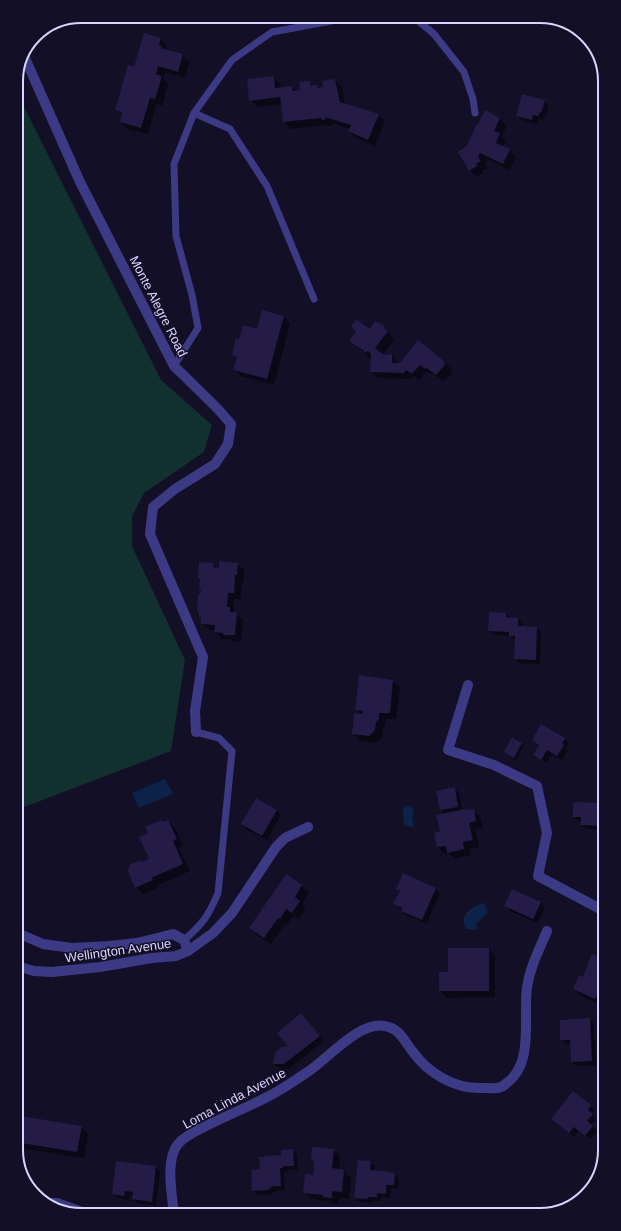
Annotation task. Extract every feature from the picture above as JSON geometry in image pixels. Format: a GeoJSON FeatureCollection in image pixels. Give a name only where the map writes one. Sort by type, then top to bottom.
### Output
{"type":"FeatureCollection","features":[{"type":"Feature","properties":{"kind":"street","name":"Monte Alegre Road"},"geometry":{"type":"LineString","coordinates":[[26,61],[80,182],[174,366],[217,408],[231,424],[228,444],[215,464],[175,489],[153,507],[150,534],[203,657],[195,711],[196,732]]}},
{"type":"Feature","properties":{"kind":"street"},"geometry":{"type":"LineString","coordinates":[[468,685],[448,750],[494,765],[537,786],[547,833],[538,876],[598,908]]}},
{"type":"Feature","properties":{"kind":"street","name":"Wellington Avenue"},"geometry":{"type":"LineString","coordinates":[[23,968],[34,971],[52,972],[176,956],[188,951],[213,934],[232,913],[276,847],[285,838],[308,827]]}},
{"type":"Feature","properties":{"kind":"street","name":"Loma Linda Avenue"},"geometry":{"type":"LineString","coordinates":[[173,1208],[170,1181],[171,1161],[178,1144],[192,1133],[272,1095],[312,1070],[350,1038],[373,1025],[386,1026],[399,1032],[413,1052],[437,1075],[456,1084],[473,1088],[501,1088],[515,1077],[521,1064],[525,1048],[527,988],[530,970],[546,931]]}},
{"type":"Feature","properties":{"kind":"street"},"geometry":{"type":"LineString","coordinates":[[23,935],[43,944],[72,948],[137,943],[173,934],[184,940],[188,951]]}},
{"type":"Feature","properties":{"kind":"street"},"geometry":{"type":"LineString","coordinates":[[57,1203],[68,1207]]}},
{"type":"Feature","properties":{"kind":"lane"},"geometry":{"type":"LineString","coordinates":[[174,366],[198,328],[192,295],[176,236],[174,164],[194,113],[232,60],[272,32],[320,23]]}},
{"type":"Feature","properties":{"kind":"lane"},"geometry":{"type":"LineString","coordinates":[[421,23],[434,34],[464,72],[473,99],[475,113]]}},
{"type":"Feature","properties":{"kind":"lane"},"geometry":{"type":"LineString","coordinates":[[194,113],[230,129],[267,186],[314,299]]}},
{"type":"Feature","properties":{"kind":"lane"},"geometry":{"type":"LineString","coordinates":[[184,940],[200,926],[211,911],[218,892],[232,751],[219,738],[196,732]]}},
{"type":"Feature","properties":{"kind":"green space"},"geometry":{"type":"Polygon","coordinates":[[[23,105],[161,380],[212,425],[204,452],[144,493],[132,516],[132,546],[185,660],[171,751],[23,807],[23,105]]]}},
{"type":"Feature","properties":{"kind":"water"},"geometry":{"type":"Polygon","coordinates":[[[165,779],[173,794],[139,808],[132,793],[165,779]]]}},
{"type":"Feature","properties":{"kind":"water"},"geometry":{"type":"Polygon","coordinates":[[[406,806],[411,806],[414,812],[412,819],[414,824],[412,828],[404,824],[403,812],[406,806]]]}},
{"type":"Feature","properties":{"kind":"water"},"geometry":{"type":"Polygon","coordinates":[[[484,903],[488,911],[486,915],[476,924],[477,928],[475,930],[466,929],[464,924],[465,916],[475,906],[484,903]]]}},
{"type":"Feature","properties":{"kind":"building"},"geometry":{"type":"Polygon","coordinates":[[[144,33],[161,38],[159,45],[162,46],[161,48],[183,54],[178,72],[158,66],[156,74],[162,76],[155,99],[150,98],[141,128],[120,122],[122,112],[115,110],[128,65],[134,67],[144,33]]]}},
{"type":"Feature","properties":{"kind":"building"},"geometry":{"type":"Polygon","coordinates":[[[274,76],[275,88],[292,86],[293,91],[300,90],[299,82],[310,81],[311,89],[311,85],[317,85],[318,88],[323,87],[322,81],[335,79],[340,102],[379,114],[368,140],[348,131],[351,125],[325,117],[326,119],[322,120],[321,118],[283,122],[280,97],[249,101],[247,79],[274,76]]]}},
{"type":"Feature","properties":{"kind":"building"},"geometry":{"type":"Polygon","coordinates":[[[522,94],[545,100],[541,113],[540,112],[538,116],[533,115],[532,120],[516,116],[522,94]]]}},
{"type":"Feature","properties":{"kind":"building"},"geometry":{"type":"Polygon","coordinates":[[[485,110],[500,118],[494,131],[500,133],[496,143],[510,149],[503,164],[480,153],[478,157],[481,161],[476,164],[477,166],[469,171],[458,152],[467,146],[476,125],[477,126],[485,110]]]}},
{"type":"Feature","properties":{"kind":"building"},"geometry":{"type":"Polygon","coordinates":[[[262,310],[284,316],[267,379],[233,370],[237,357],[232,355],[236,338],[239,339],[243,325],[257,329],[262,310]]]}},
{"type":"Feature","properties":{"kind":"building"},"geometry":{"type":"Polygon","coordinates":[[[356,319],[370,329],[375,321],[385,326],[384,328],[388,331],[375,348],[384,355],[392,354],[392,363],[400,363],[418,340],[445,362],[445,365],[436,375],[420,365],[412,374],[406,370],[404,373],[370,372],[371,354],[368,351],[365,353],[349,341],[356,331],[351,327],[356,319]]]}},
{"type":"Feature","properties":{"kind":"building"},"geometry":{"type":"Polygon","coordinates":[[[219,561],[238,563],[237,575],[235,575],[234,593],[228,593],[227,607],[230,607],[230,612],[237,612],[235,635],[223,635],[223,633],[214,632],[215,625],[201,624],[201,617],[199,617],[199,611],[197,611],[198,595],[200,594],[201,589],[199,589],[200,579],[198,578],[199,562],[214,563],[213,567],[219,568],[219,561]]]}},
{"type":"Feature","properties":{"kind":"building"},"geometry":{"type":"Polygon","coordinates":[[[489,612],[506,613],[506,617],[518,618],[518,626],[537,627],[536,660],[514,659],[515,636],[509,636],[509,632],[488,631],[489,612]]]}},
{"type":"Feature","properties":{"kind":"building"},"geometry":{"type":"Polygon","coordinates":[[[359,675],[393,680],[390,713],[379,713],[379,719],[376,722],[375,730],[369,736],[352,734],[354,713],[363,714],[363,711],[355,710],[359,675]]]}},
{"type":"Feature","properties":{"kind":"building"},"geometry":{"type":"Polygon","coordinates":[[[541,724],[565,738],[562,744],[564,745],[557,756],[547,750],[541,760],[533,755],[539,745],[532,740],[541,724]]]}},
{"type":"Feature","properties":{"kind":"building"},"geometry":{"type":"Polygon","coordinates":[[[512,737],[522,743],[514,758],[504,752],[512,737]]]}},
{"type":"Feature","properties":{"kind":"building"},"geometry":{"type":"Polygon","coordinates":[[[455,787],[458,807],[440,810],[436,791],[455,787]]]}},
{"type":"Feature","properties":{"kind":"building"},"geometry":{"type":"Polygon","coordinates":[[[256,798],[277,810],[262,836],[241,824],[256,798]]]}},
{"type":"Feature","properties":{"kind":"building"},"geometry":{"type":"Polygon","coordinates":[[[573,803],[598,803],[598,826],[581,825],[581,817],[573,817],[573,803]]]}},
{"type":"Feature","properties":{"kind":"building"},"geometry":{"type":"Polygon","coordinates":[[[466,809],[474,809],[476,821],[469,823],[473,840],[463,842],[464,849],[447,853],[446,846],[437,847],[434,833],[440,831],[436,815],[466,809]]]}},
{"type":"Feature","properties":{"kind":"building"},"geometry":{"type":"Polygon","coordinates":[[[161,820],[162,822],[168,820],[177,839],[173,841],[183,864],[151,878],[153,880],[135,888],[127,869],[130,868],[129,865],[141,860],[142,862],[149,859],[139,837],[148,833],[145,827],[161,820]]]}},
{"type":"Feature","properties":{"kind":"building"},"geometry":{"type":"Polygon","coordinates":[[[403,873],[436,888],[422,920],[401,911],[402,908],[393,904],[400,891],[396,889],[403,873]]]}},
{"type":"Feature","properties":{"kind":"building"},"geometry":{"type":"Polygon","coordinates":[[[286,874],[302,885],[295,897],[300,901],[292,913],[286,909],[280,919],[278,918],[264,938],[249,928],[286,874]]]}},
{"type":"Feature","properties":{"kind":"building"},"geometry":{"type":"Polygon","coordinates":[[[512,889],[541,902],[533,919],[504,906],[512,889]]]}},
{"type":"Feature","properties":{"kind":"building"},"geometry":{"type":"Polygon","coordinates":[[[448,948],[489,948],[489,991],[439,991],[439,972],[448,972],[448,948]]]}},
{"type":"Feature","properties":{"kind":"building"},"geometry":{"type":"Polygon","coordinates":[[[592,954],[598,957],[598,994],[595,999],[573,989],[579,975],[583,977],[592,954]]]}},
{"type":"Feature","properties":{"kind":"building"},"geometry":{"type":"Polygon","coordinates":[[[301,1013],[320,1036],[284,1064],[273,1064],[275,1053],[281,1047],[288,1046],[277,1033],[301,1013]]]}},
{"type":"Feature","properties":{"kind":"building"},"geometry":{"type":"Polygon","coordinates":[[[590,1018],[592,1061],[571,1062],[570,1040],[560,1040],[560,1020],[590,1018]]]}},
{"type":"Feature","properties":{"kind":"building"},"geometry":{"type":"Polygon","coordinates":[[[573,1091],[591,1105],[588,1110],[593,1114],[587,1121],[593,1126],[585,1136],[574,1127],[569,1133],[551,1119],[573,1091]]]}},
{"type":"Feature","properties":{"kind":"building"},"geometry":{"type":"Polygon","coordinates":[[[23,1116],[82,1126],[77,1152],[23,1143],[23,1116]]]}},
{"type":"Feature","properties":{"kind":"building"},"geometry":{"type":"Polygon","coordinates":[[[312,1147],[334,1149],[332,1168],[344,1170],[342,1192],[332,1191],[332,1198],[323,1197],[323,1195],[303,1193],[305,1174],[313,1175],[314,1161],[311,1161],[312,1147]]]}},
{"type":"Feature","properties":{"kind":"building"},"geometry":{"type":"Polygon","coordinates":[[[293,1149],[294,1166],[283,1166],[283,1168],[280,1168],[281,1186],[271,1186],[272,1188],[269,1188],[269,1190],[252,1191],[251,1170],[260,1169],[259,1157],[281,1155],[281,1150],[293,1149]]]}},
{"type":"Feature","properties":{"kind":"building"},"geometry":{"type":"Polygon","coordinates":[[[358,1160],[371,1161],[370,1170],[395,1173],[394,1185],[386,1185],[386,1194],[377,1193],[377,1197],[368,1197],[368,1199],[354,1198],[358,1160]]]}},
{"type":"Feature","properties":{"kind":"building"},"geometry":{"type":"Polygon","coordinates":[[[116,1161],[156,1166],[152,1202],[132,1199],[133,1192],[125,1191],[124,1196],[112,1194],[116,1161]]]}}]}
